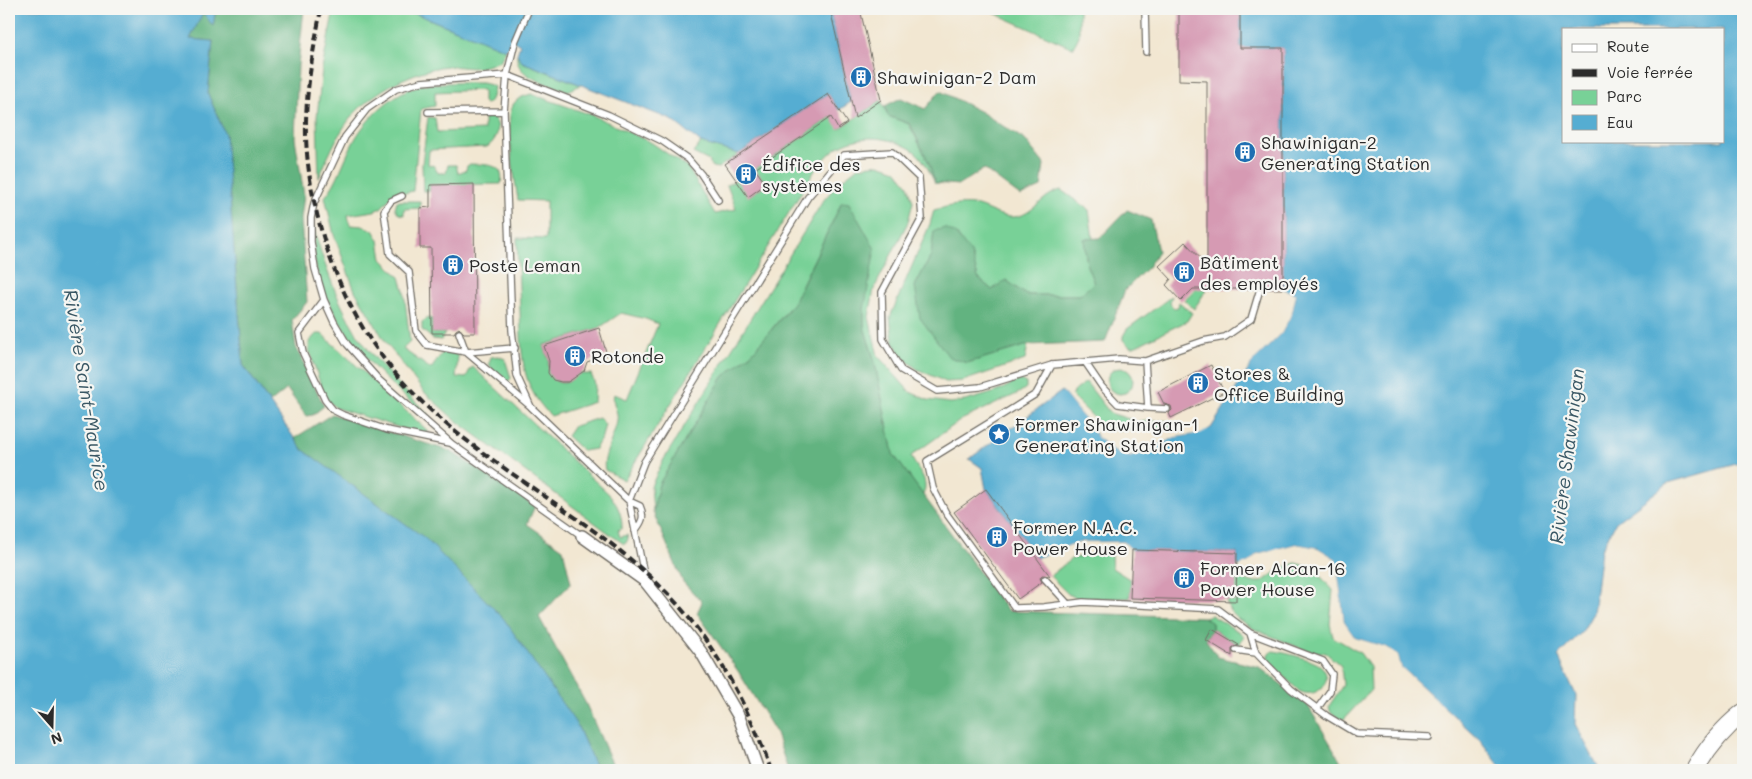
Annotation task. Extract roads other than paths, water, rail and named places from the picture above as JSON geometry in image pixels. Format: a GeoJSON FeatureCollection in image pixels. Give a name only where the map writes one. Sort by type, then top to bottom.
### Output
{"type":"FeatureCollection","features":[{"type":"Feature","properties":{"kind":"main road"},"geometry":{"type":"LineString","coordinates":[[1694,770],[1729,724],[1743,713]]}},
{"type":"Feature","properties":{"kind":"street"},"geometry":{"type":"LineString","coordinates":[[582,536],[645,581],[701,652],[739,718],[758,770]]}},
{"type":"Feature","properties":{"kind":"lane"},"geometry":{"type":"LineString","coordinates":[[529,9],[515,42],[507,75],[504,111],[512,330],[517,376],[531,407]]}},
{"type":"Feature","properties":{"kind":"lane"},"geometry":{"type":"LineString","coordinates":[[1144,9],[1146,52]]}},
{"type":"Feature","properties":{"kind":"lane"},"geometry":{"type":"LineString","coordinates":[[582,536],[452,444],[379,380],[347,344],[324,300],[315,269],[311,242],[311,218],[314,203],[345,137],[366,109],[396,89],[421,82],[507,75],[609,115],[662,141],[688,159],[702,174],[718,200]]}},
{"type":"Feature","properties":{"kind":"lane"},"geometry":{"type":"LineString","coordinates":[[428,112],[504,111]]}},
{"type":"Feature","properties":{"kind":"lane"},"geometry":{"type":"LineString","coordinates":[[645,581],[629,501],[644,462],[808,197],[844,155],[892,152],[919,178],[922,218],[882,292],[883,339],[901,370],[937,391],[980,387],[1052,366],[1119,359],[1145,361],[1203,340],[1225,337],[1251,319],[1260,289]]}},
{"type":"Feature","properties":{"kind":"lane"},"geometry":{"type":"LineString","coordinates":[[402,196],[391,201],[384,211],[390,254],[409,272],[416,331],[427,345],[466,352],[515,348]]}},
{"type":"Feature","properties":{"kind":"lane"},"geometry":{"type":"LineString","coordinates":[[324,300],[300,333],[303,352],[325,400],[333,410],[386,430],[452,444]]}},
{"type":"Feature","properties":{"kind":"lane"},"geometry":{"type":"LineString","coordinates":[[459,333],[466,352],[531,407],[629,501],[640,506],[643,514],[642,521],[635,532]]}},
{"type":"Feature","properties":{"kind":"lane"},"geometry":{"type":"LineString","coordinates":[[1145,361],[1148,408]]}},
{"type":"Feature","properties":{"kind":"lane"},"geometry":{"type":"LineString","coordinates":[[1085,362],[1102,387],[1118,404],[1167,409]]}},
{"type":"Feature","properties":{"kind":"lane"},"geometry":{"type":"LineString","coordinates":[[1052,366],[1036,394],[927,461],[933,488],[946,513],[1015,608],[1044,607],[1083,602],[1218,609],[1250,634],[1324,661],[1332,674],[1330,691],[1317,709]]}},
{"type":"Feature","properties":{"kind":"lane"},"geometry":{"type":"LineString","coordinates":[[978,557],[984,553]]}},
{"type":"Feature","properties":{"kind":"lane"},"geometry":{"type":"LineString","coordinates":[[1045,579],[1068,604]]}},
{"type":"Feature","properties":{"kind":"lane"},"geometry":{"type":"LineString","coordinates":[[1250,634],[1256,653],[1291,689],[1317,709],[1357,734],[1429,737]]}},
{"type":"Feature","properties":{"kind":"lane"},"geometry":{"type":"LineString","coordinates":[[1239,649],[1256,653]]}},
{"type":"Feature","properties":{"kind":"water","name":"Rivière Saint-Maurice"},"geometry":{"type":"Polygon","coordinates":[[[9,9],[216,9],[213,26],[203,13],[190,39],[213,41],[208,94],[225,134],[243,365],[302,449],[425,538],[504,619],[577,725],[597,770],[9,770],[9,9]]]}},
{"type":"Feature","properties":{"kind":"water"},"geometry":{"type":"Polygon","coordinates":[[[404,9],[830,9],[851,102],[839,110],[828,94],[739,154],[701,143],[672,120],[522,62],[517,54],[520,45],[512,40],[506,50],[404,9]]]}},
{"type":"Feature","properties":{"kind":"water","name":"Rivière Shawinigan"},"geometry":{"type":"Polygon","coordinates":[[[1240,9],[1743,9],[1743,462],[1668,483],[1616,522],[1601,550],[1593,613],[1582,632],[1558,656],[1576,695],[1575,724],[1600,770],[1503,770],[1480,740],[1401,667],[1398,655],[1388,648],[1355,638],[1344,622],[1336,559],[1318,548],[1296,544],[1257,554],[1249,562],[1237,567],[1237,553],[1132,550],[1124,542],[1078,542],[1037,558],[986,489],[982,468],[969,459],[1062,391],[1098,438],[1115,452],[1126,454],[1129,457],[1152,450],[1156,446],[1176,437],[1190,435],[1211,428],[1254,360],[1281,334],[1292,313],[1296,294],[1283,289],[1283,48],[1240,48],[1240,9]]]}},
{"type":"Feature","properties":{"kind":"railway"},"geometry":{"type":"LineString","coordinates":[[321,9],[312,56],[307,104],[306,136],[311,187],[332,263],[353,311],[366,333],[400,379],[455,432],[596,532],[644,571],[666,592],[699,631],[728,675],[752,722],[771,770]]}},
{"type":"Feature","properties":{"kind":"place","name":"Shawinigan-2 Dam"},"geometry":{"type":"Point","coordinates":[861,77]}},
{"type":"Feature","properties":{"kind":"place","name":"Shawinigan-2 Generating Station"},"geometry":{"type":"Point","coordinates":[1245,152]}},
{"type":"Feature","properties":{"kind":"place","name":"Édifice des systèmes"},"geometry":{"type":"Point","coordinates":[746,174]}},
{"type":"Feature","properties":{"kind":"place","name":"Poste Leman"},"geometry":{"type":"Point","coordinates":[453,265]}},
{"type":"Feature","properties":{"kind":"place","name":"Bâtiment des employés"},"geometry":{"type":"Point","coordinates":[1184,272]}},
{"type":"Feature","properties":{"kind":"place","name":"Rotonde"},"geometry":{"type":"Point","coordinates":[575,356]}},
{"type":"Feature","properties":{"kind":"place","name":"Stores & Office Building"},"geometry":{"type":"Point","coordinates":[1198,383]}},
{"type":"Feature","properties":{"kind":"place","name":"Former Shawinigan-1 Generating Station"},"geometry":{"type":"Point","coordinates":[999,434]}},
{"type":"Feature","properties":{"kind":"place","name":"Former N.A.C. Power House"},"geometry":{"type":"Point","coordinates":[997,537]}},
{"type":"Feature","properties":{"kind":"place","name":"Former Alcan-16 Power House"},"geometry":{"type":"Point","coordinates":[1184,578]}}]}
